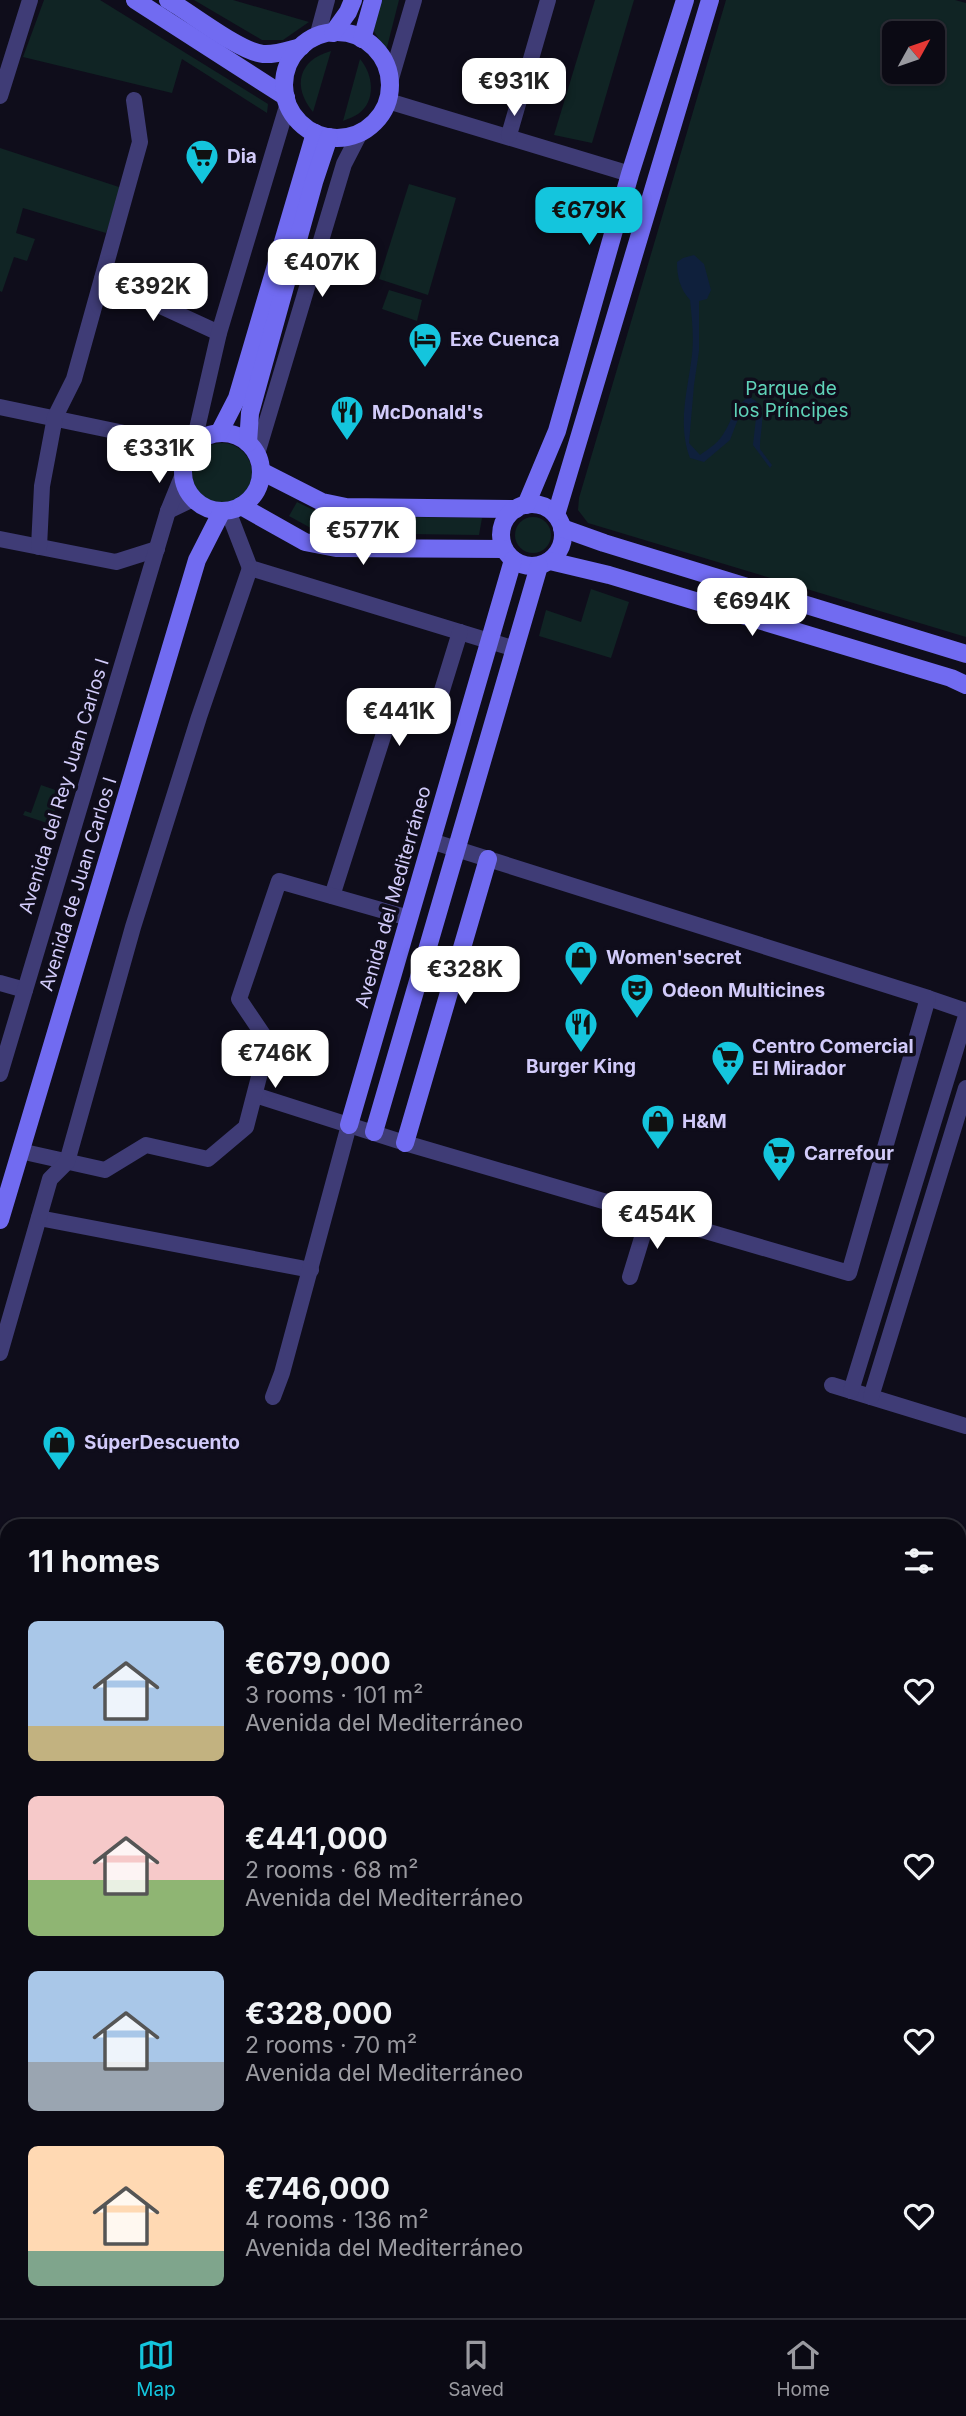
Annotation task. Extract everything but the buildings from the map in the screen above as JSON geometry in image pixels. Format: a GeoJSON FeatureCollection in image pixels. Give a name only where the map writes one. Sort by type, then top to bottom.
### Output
{"type":"FeatureCollection","features":[{"type":"Feature","properties":{"kind":"street"},"geometry":{"type":"LineString","coordinates":[[0,96],[30,0]]}},
{"type":"Feature","properties":{"kind":"street"},"geometry":{"type":"LineString","coordinates":[[135,0],[287,100]]}},
{"type":"Feature","properties":{"kind":"street"},"geometry":{"type":"LineString","coordinates":[[169,0],[240,44],[258,53],[274,54],[301,47],[325,35],[348,12],[352,0]]}},
{"type":"Feature","properties":{"kind":"street"},"geometry":{"type":"LineString","coordinates":[[325,35],[327,0]]}},
{"type":"Feature","properties":{"kind":"street"},"geometry":{"type":"LineString","coordinates":[[362,39],[373,0]]}},
{"type":"Feature","properties":{"kind":"street"},"geometry":{"type":"LineString","coordinates":[[301,47],[288,67],[285,79],[287,100],[300,123],[322,135],[345,138],[360,133],[379,117],[387,101],[414,0]]}},
{"type":"Feature","properties":{"kind":"street"},"geometry":{"type":"LineString","coordinates":[[509,135],[548,0]]}},
{"type":"Feature","properties":{"kind":"street"},"geometry":{"type":"LineString","coordinates":[[685,0],[630,174],[557,431],[521,507],[507,517],[501,538],[509,554],[525,566],[544,563],[609,575],[951,678],[966,685]]}},
{"type":"Feature","properties":{"kind":"street"},"geometry":{"type":"LineString","coordinates":[[374,1132],[515,649],[544,563],[561,547],[559,522],[710,0]]}},
{"type":"Feature","properties":{"kind":"street"},"geometry":{"type":"LineString","coordinates":[[325,35],[351,34],[362,39],[381,57],[390,82]]}},
{"type":"Feature","properties":{"kind":"street"},"geometry":{"type":"LineString","coordinates":[[39,547],[42,486],[55,417],[74,379],[140,142],[134,100]]}},
{"type":"Feature","properties":{"kind":"street","name":"Avenida del Rey Juan Carlos I"},"geometry":{"type":"LineString","coordinates":[[0,1074],[168,510],[187,460],[219,334],[287,100]]}},
{"type":"Feature","properties":{"kind":"street"},"geometry":{"type":"LineString","coordinates":[[387,101],[509,135],[630,174]]}},
{"type":"Feature","properties":{"kind":"street"},"geometry":{"type":"LineString","coordinates":[[255,456],[344,164],[360,133]]}},
{"type":"Feature","properties":{"kind":"street"},"geometry":{"type":"LineString","coordinates":[[219,433],[237,398],[322,135]]}},
{"type":"Feature","properties":{"kind":"street"},"geometry":{"type":"LineString","coordinates":[[197,560],[230,510],[256,492],[253,402],[314,183],[322,135]]}},
{"type":"Feature","properties":{"kind":"street"},"geometry":{"type":"LineString","coordinates":[[102,279],[219,334]]}},
{"type":"Feature","properties":{"kind":"street"},"geometry":{"type":"LineString","coordinates":[[0,407],[148,438],[187,460]]}},
{"type":"Feature","properties":{"kind":"street"},"geometry":{"type":"LineString","coordinates":[[197,560],[197,502],[185,485],[187,460],[206,436],[219,433],[234,435],[255,456],[322,502],[338,505],[542,506],[559,522],[604,543],[966,654]]}},
{"type":"Feature","properties":{"kind":"street"},"geometry":{"type":"LineString","coordinates":[[168,510],[197,502],[230,510],[305,542],[336,548],[509,554]]}},
{"type":"Feature","properties":{"kind":"street"},"geometry":{"type":"LineString","coordinates":[[0,1353],[50,1178],[67,1161],[133,927],[199,717],[250,568],[230,510]]}},
{"type":"Feature","properties":{"kind":"street"},"geometry":{"type":"LineString","coordinates":[[0,539],[116,562],[157,549]]}},
{"type":"Feature","properties":{"kind":"street","name":"Avenida del Mediterráneo"},"geometry":{"type":"LineString","coordinates":[[349,1125],[489,641],[509,554]]}},
{"type":"Feature","properties":{"kind":"street","name":"Avenida de Juan Carlos I"},"geometry":{"type":"LineString","coordinates":[[0,1220],[197,560]]}},
{"type":"Feature","properties":{"kind":"street"},"geometry":{"type":"LineString","coordinates":[[250,568],[515,649]]}},
{"type":"Feature","properties":{"kind":"street"},"geometry":{"type":"LineString","coordinates":[[332,896],[394,702],[435,713],[460,632]]}},
{"type":"Feature","properties":{"kind":"street"},"geometry":{"type":"LineString","coordinates":[[431,841],[928,998],[966,1014],[851,1391]]}},
{"type":"Feature","properties":{"kind":"street"},"geometry":{"type":"LineString","coordinates":[[405,1143],[488,859]]}},
{"type":"Feature","properties":{"kind":"street"},"geometry":{"type":"LineString","coordinates":[[20,1151],[105,1170],[146,1144],[208,1159],[246,1127],[255,1095],[268,1042],[239,999],[279,881],[409,918]]}},
{"type":"Feature","properties":{"kind":"street"},"geometry":{"type":"LineString","coordinates":[[0,983],[25,990]]}},
{"type":"Feature","properties":{"kind":"street"},"geometry":{"type":"LineString","coordinates":[[255,1095],[405,1143],[849,1273],[928,998]]}},
{"type":"Feature","properties":{"kind":"street"},"geometry":{"type":"LineString","coordinates":[[872,1397],[966,1088]]}},
{"type":"Feature","properties":{"kind":"street"},"geometry":{"type":"LineString","coordinates":[[273,1397],[311,1270],[349,1125]]}},
{"type":"Feature","properties":{"kind":"street"},"geometry":{"type":"LineString","coordinates":[[630,1277],[649,1215]]}},
{"type":"Feature","properties":{"kind":"street"},"geometry":{"type":"LineString","coordinates":[[38,1218],[311,1270]]}},
{"type":"Feature","properties":{"kind":"street"},"geometry":{"type":"LineString","coordinates":[[832,1385],[966,1426]]}},
{"type":"Feature","properties":{"kind":"green space"},"geometry":{"type":"Polygon","coordinates":[[[44,0],[100,0],[268,104],[267,113],[182,59],[172,93],[23,57],[44,0]]]}},
{"type":"Feature","properties":{"kind":"green space"},"geometry":{"type":"Polygon","coordinates":[[[194,0],[233,0],[309,22],[283,40],[262,40],[194,0]]]}},
{"type":"Feature","properties":{"kind":"green space"},"geometry":{"type":"Polygon","coordinates":[[[377,0],[399,0],[386,51],[372,28],[377,0]]]}},
{"type":"Feature","properties":{"kind":"green space"},"geometry":{"type":"Polygon","coordinates":[[[595,0],[634,0],[592,143],[554,135],[595,0]]]}},
{"type":"Feature","properties":{"kind":"green space","name":"Parque de los Príncipes"},"geometry":{"type":"Polygon","coordinates":[[[726,0],[955,0],[966,3],[966,637],[588,523],[578,510],[579,498],[726,0]]]}},
{"type":"Feature","properties":{"kind":"green space"},"geometry":{"type":"Polygon","coordinates":[[[331,51],[313,112],[302,93],[302,76],[311,61],[331,51]]]}},
{"type":"Feature","properties":{"kind":"green space"},"geometry":{"type":"Polygon","coordinates":[[[360,59],[368,72],[370,95],[364,109],[343,121],[360,59]]]}},
{"type":"Feature","properties":{"kind":"green space"},"geometry":{"type":"Polygon","coordinates":[[[0,148],[122,188],[106,233],[23,208],[16,233],[35,239],[27,261],[14,257],[2,292],[0,291],[0,148]]]}},
{"type":"Feature","properties":{"kind":"green space"},"geometry":{"type":"Polygon","coordinates":[[[409,184],[456,198],[428,295],[379,279],[409,184]]]}},
{"type":"Feature","properties":{"kind":"green space"},"geometry":{"type":"Polygon","coordinates":[[[389,290],[422,300],[417,321],[382,309],[389,290]]]}},
{"type":"Feature","properties":{"kind":"green space"},"geometry":{"type":"Polygon","coordinates":[[[222,443],[243,452],[252,473],[243,494],[222,503],[201,494],[192,473],[201,452],[222,443]]]}},
{"type":"Feature","properties":{"kind":"green space"},"geometry":{"type":"Polygon","coordinates":[[[297,502],[328,517],[395,517],[402,533],[318,532],[289,516],[297,502]]]}},
{"type":"Feature","properties":{"kind":"green space"},"geometry":{"type":"Polygon","coordinates":[[[402,517],[482,518],[479,535],[409,534],[402,517]]]}},
{"type":"Feature","properties":{"kind":"green space"},"geometry":{"type":"Polygon","coordinates":[[[533,517],[546,522],[551,535],[546,548],[533,553],[520,548],[515,535],[520,522],[533,517]]]}},
{"type":"Feature","properties":{"kind":"green space"},"geometry":{"type":"Polygon","coordinates":[[[591,589],[629,602],[611,658],[539,636],[546,610],[581,622],[591,589]]]}},
{"type":"Feature","properties":{"kind":"green space"},"geometry":{"type":"Polygon","coordinates":[[[41,785],[61,792],[50,824],[23,815],[25,811],[31,813],[41,785]]]}},
{"type":"Feature","properties":{"kind":"water"},"geometry":{"type":"Polygon","coordinates":[[[694,255],[704,264],[711,290],[707,299],[699,301],[699,351],[689,443],[700,455],[718,442],[738,407],[748,397],[755,400],[762,411],[760,449],[772,465],[770,468],[753,445],[757,409],[751,403],[743,406],[730,440],[704,462],[690,458],[684,419],[693,341],[690,300],[680,282],[677,262],[694,255]]]}},
{"type":"Feature","properties":{"kind":"place","name":"Dia"},"geometry":{"type":"Point","coordinates":[202,186]}},
{"type":"Feature","properties":{"kind":"place","name":"Exe Cuenca"},"geometry":{"type":"Point","coordinates":[425,369]}},
{"type":"Feature","properties":{"kind":"place","name":"McDonald's"},"geometry":{"type":"Point","coordinates":[347,442]}},
{"type":"Feature","properties":{"kind":"place","name":"Women'secret"},"geometry":{"type":"Point","coordinates":[581,987]}},
{"type":"Feature","properties":{"kind":"place","name":"Odeon Multicines"},"geometry":{"type":"Point","coordinates":[637,1020]}},
{"type":"Feature","properties":{"kind":"place","name":"Burger King"},"geometry":{"type":"Point","coordinates":[581,1054]}},
{"type":"Feature","properties":{"kind":"place","name":"Centro Comercial El Mirador"},"geometry":{"type":"Point","coordinates":[728,1087]}},
{"type":"Feature","properties":{"kind":"place","name":"H&M"},"geometry":{"type":"Point","coordinates":[658,1151]}},
{"type":"Feature","properties":{"kind":"place","name":"Carrefour"},"geometry":{"type":"Point","coordinates":[779,1183]}},
{"type":"Feature","properties":{"kind":"place","name":"SúperDescuento"},"geometry":{"type":"Point","coordinates":[59,1472]}}]}
